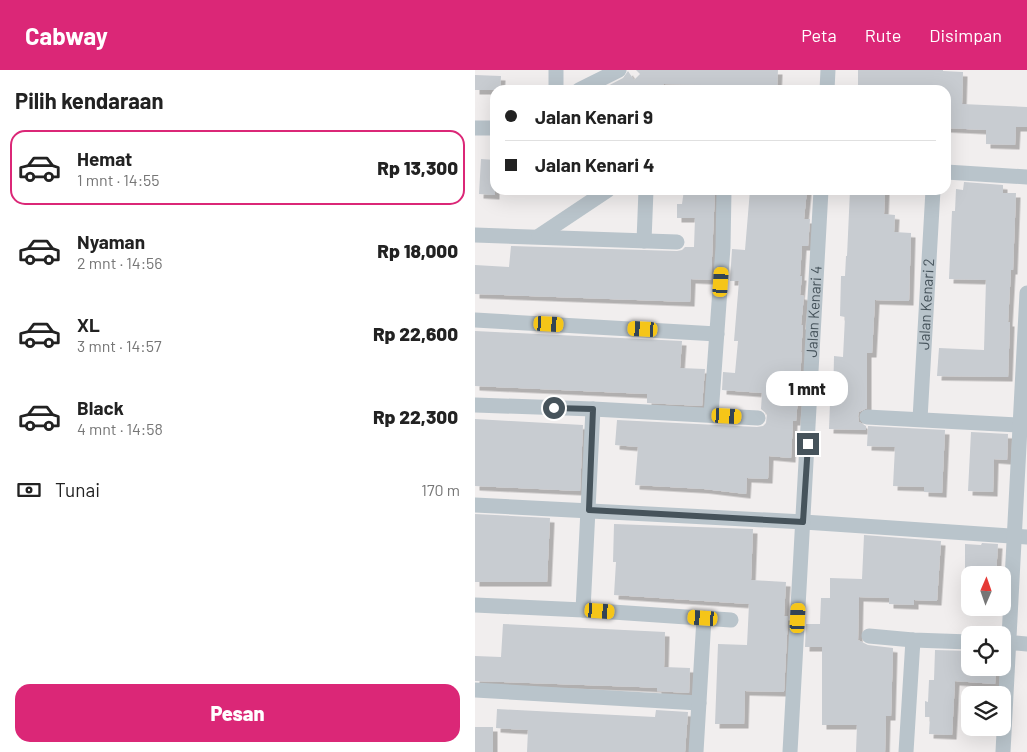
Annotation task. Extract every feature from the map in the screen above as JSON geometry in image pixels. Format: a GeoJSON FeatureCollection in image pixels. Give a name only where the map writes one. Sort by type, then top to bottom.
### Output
{"type":"FeatureCollection","features":[{"type":"Feature","properties":{"kind":"street"},"geometry":{"type":"LineString","coordinates":[[556,70],[556,85]]}},
{"type":"Feature","properties":{"kind":"street"},"geometry":{"type":"LineString","coordinates":[[589,85],[619,70]]}},
{"type":"Feature","properties":{"kind":"street"},"geometry":{"type":"LineString","coordinates":[[827,85],[828,70]]}},
{"type":"Feature","properties":{"kind":"street"},"geometry":{"type":"LineString","coordinates":[[475,128],[490,128]]}},
{"type":"Feature","properties":{"kind":"street"},"geometry":{"type":"LineString","coordinates":[[951,172],[1027,177]]}},
{"type":"Feature","properties":{"kind":"street"},"geometry":{"type":"LineString","coordinates":[[539,236],[600,195]]}},
{"type":"Feature","properties":{"kind":"street"},"geometry":{"type":"LineString","coordinates":[[644,241],[646,195]]}},
{"type":"Feature","properties":{"kind":"street"},"geometry":{"type":"LineString","coordinates":[[711,415],[723,247],[724,195]]}},
{"type":"Feature","properties":{"kind":"street","name":"Jalan Kenari 4"},"geometry":{"type":"LineString","coordinates":[[791,752],[821,195]]}},
{"type":"Feature","properties":{"kind":"street","name":"Jalan Kenari 2"},"geometry":{"type":"LineString","coordinates":[[920,419],[933,195]]}},
{"type":"Feature","properties":{"kind":"street"},"geometry":{"type":"LineString","coordinates":[[475,235],[677,242]]}},
{"type":"Feature","properties":{"kind":"street"},"geometry":{"type":"LineString","coordinates":[[1008,626],[1020,536],[1020,425],[1027,293]]}},
{"type":"Feature","properties":{"kind":"street"},"geometry":{"type":"LineString","coordinates":[[475,320],[717,334]]}},
{"type":"Feature","properties":{"kind":"street"},"geometry":{"type":"LineString","coordinates":[[475,405],[758,418]]}},
{"type":"Feature","properties":{"kind":"street"},"geometry":{"type":"LineString","coordinates":[[583,610],[593,409]]}},
{"type":"Feature","properties":{"kind":"street"},"geometry":{"type":"LineString","coordinates":[[867,416],[1020,425]]}},
{"type":"Feature","properties":{"kind":"street"},"geometry":{"type":"LineString","coordinates":[[475,506],[589,510],[1020,536]]}},
{"type":"Feature","properties":{"kind":"street"},"geometry":{"type":"LineString","coordinates":[[475,605],[731,620]]}},
{"type":"Feature","properties":{"kind":"street"},"geometry":{"type":"LineString","coordinates":[[696,752],[703,618]]}},
{"type":"Feature","properties":{"kind":"street"},"geometry":{"type":"LineString","coordinates":[[869,636],[961,642]]}},
{"type":"Feature","properties":{"kind":"street"},"geometry":{"type":"LineString","coordinates":[[905,752],[913,640]]}},
{"type":"Feature","properties":{"kind":"street"},"geometry":{"type":"LineString","coordinates":[[1011,643],[1027,644]]}},
{"type":"Feature","properties":{"kind":"street"},"geometry":{"type":"LineString","coordinates":[[1003,752],[1005,676]]}},
{"type":"Feature","properties":{"kind":"street"},"geometry":{"type":"LineString","coordinates":[[475,690],[699,703]]}},
{"type":"Feature","properties":{"kind":"building"},"geometry":{"type":"Polygon","coordinates":[[[636,70],[778,70],[777,85],[610,85],[623,78],[628,71],[634,80],[640,74],[636,70]]]}},
{"type":"Feature","properties":{"kind":"building"},"geometry":{"type":"Polygon","coordinates":[[[858,70],[943,70],[963,72],[962,104],[1027,107],[1027,127],[1016,127],[1015,145],[986,144],[986,130],[951,128],[951,85],[858,85],[858,70]]]}},
{"type":"Feature","properties":{"kind":"building"},"geometry":{"type":"Polygon","coordinates":[[[475,75],[501,76],[500,85],[490,85],[490,90],[475,90],[475,75]]]}},
{"type":"Feature","properties":{"kind":"building"},"geometry":{"type":"Polygon","coordinates":[[[481,159],[490,160],[490,195],[479,194],[481,159]]]}},
{"type":"Feature","properties":{"kind":"building"},"geometry":{"type":"Polygon","coordinates":[[[964,182],[1003,185],[1003,193],[1016,193],[1013,270],[1011,270],[1008,322],[1010,322],[1008,377],[937,376],[939,348],[984,350],[986,280],[949,279],[952,211],[955,211],[956,189],[963,190],[964,182]]]}},
{"type":"Feature","properties":{"kind":"building"},"geometry":{"type":"Polygon","coordinates":[[[683,195],[715,195],[711,280],[691,279],[690,302],[475,294],[475,265],[509,267],[511,246],[677,251],[685,247],[694,247],[695,218],[677,218],[677,204],[682,204],[683,195]]]}},
{"type":"Feature","properties":{"kind":"building"},"geometry":{"type":"Polygon","coordinates":[[[750,195],[806,195],[804,219],[810,219],[808,246],[802,246],[800,295],[804,296],[801,325],[803,325],[802,352],[796,421],[793,421],[791,458],[769,456],[768,479],[747,478],[746,494],[704,489],[635,485],[638,447],[615,445],[617,420],[757,427],[763,426],[766,423],[767,414],[761,409],[762,393],[722,390],[723,372],[735,373],[738,341],[734,341],[739,281],[730,281],[732,249],[745,250],[750,195]]]}},
{"type":"Feature","properties":{"kind":"building"},"geometry":{"type":"Polygon","coordinates":[[[850,195],[885,195],[884,214],[895,215],[894,232],[911,233],[909,301],[875,300],[872,353],[867,353],[867,408],[859,412],[858,416],[859,422],[866,426],[866,430],[829,429],[830,403],[833,403],[834,356],[843,357],[845,317],[840,316],[841,276],[845,276],[850,195]]]}},
{"type":"Feature","properties":{"kind":"building"},"geometry":{"type":"Polygon","coordinates":[[[475,331],[682,341],[680,368],[705,369],[702,406],[647,403],[647,394],[475,386],[475,331]]]}},
{"type":"Feature","properties":{"kind":"building"},"geometry":{"type":"Polygon","coordinates":[[[475,419],[583,425],[580,491],[475,486],[475,419]]]}},
{"type":"Feature","properties":{"kind":"building"},"geometry":{"type":"Polygon","coordinates":[[[868,426],[945,430],[942,493],[924,492],[924,487],[893,486],[895,447],[867,446],[868,426]]]}},
{"type":"Feature","properties":{"kind":"building"},"geometry":{"type":"Polygon","coordinates":[[[971,432],[1008,434],[1007,460],[994,459],[993,492],[968,491],[971,432]]]}},
{"type":"Feature","properties":{"kind":"building"},"geometry":{"type":"Polygon","coordinates":[[[475,514],[550,518],[547,582],[475,582],[475,514]]]}},
{"type":"Feature","properties":{"kind":"building"},"geometry":{"type":"Polygon","coordinates":[[[614,524],[753,529],[751,580],[786,582],[784,616],[788,616],[784,692],[745,691],[744,724],[715,724],[718,644],[747,645],[749,604],[614,595],[616,562],[613,562],[614,524]]]}},
{"type":"Feature","properties":{"kind":"building"},"geometry":{"type":"Polygon","coordinates":[[[864,535],[941,541],[937,601],[914,600],[914,605],[889,604],[889,598],[859,597],[858,640],[868,645],[893,648],[891,716],[886,716],[885,752],[856,752],[857,725],[822,725],[822,647],[805,647],[806,624],[820,624],[821,598],[830,598],[830,578],[862,579],[864,535]]]}},
{"type":"Feature","properties":{"kind":"building"},"geometry":{"type":"Polygon","coordinates":[[[982,543],[998,544],[997,566],[965,566],[965,544],[981,545],[982,543]]]}},
{"type":"Feature","properties":{"kind":"building"},"geometry":{"type":"Polygon","coordinates":[[[503,624],[665,632],[664,667],[690,668],[689,693],[657,691],[657,688],[475,681],[475,656],[501,657],[503,624]]]}},
{"type":"Feature","properties":{"kind":"building"},"geometry":{"type":"Polygon","coordinates":[[[935,650],[961,651],[961,676],[996,676],[995,684],[955,681],[952,735],[929,734],[930,717],[925,717],[925,701],[928,702],[929,680],[934,680],[935,650]]]}},
{"type":"Feature","properties":{"kind":"building"},"geometry":{"type":"Polygon","coordinates":[[[497,709],[655,717],[656,710],[688,712],[685,752],[527,752],[528,730],[496,728],[497,709]]]}},
{"type":"Feature","properties":{"kind":"building"},"geometry":{"type":"Polygon","coordinates":[[[475,727],[493,727],[493,752],[475,752],[475,727]]]}},
{"type":"Feature","properties":{"kind":"route"},"geometry":{"type":"LineString","coordinates":[[554,408],[593,409],[589,510],[803,522],[808,444]]}}]}
